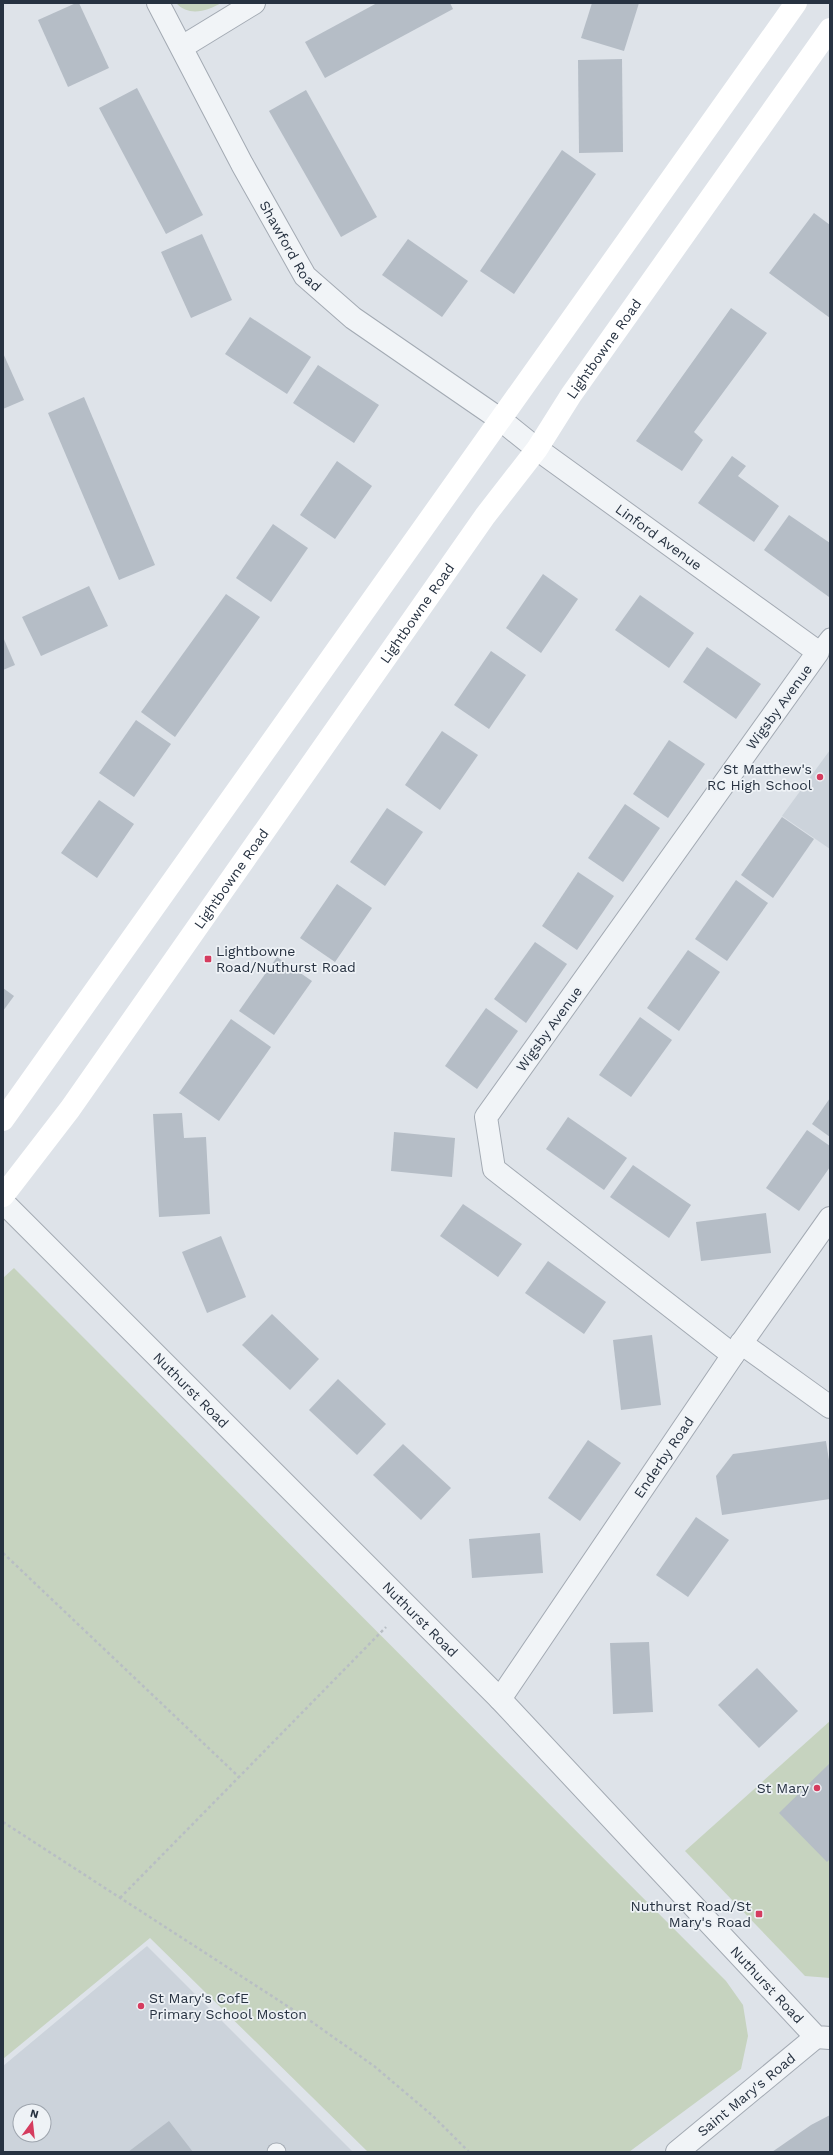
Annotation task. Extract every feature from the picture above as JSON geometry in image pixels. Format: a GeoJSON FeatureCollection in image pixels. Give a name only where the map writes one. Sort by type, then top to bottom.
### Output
{"type":"FeatureCollection","features":[{"type":"Feature","properties":{"kind":"main road"},"geometry":{"type":"LineString","coordinates":[[3,1120],[796,3]]}},
{"type":"Feature","properties":{"kind":"main road","name":"Lightbowne Road"},"geometry":{"type":"LineString","coordinates":[[3,1196],[66,1114],[485,516],[536,449],[571,395],[830,29]]}},
{"type":"Feature","properties":{"kind":"street","name":"Shawford Road"},"geometry":{"type":"LineString","coordinates":[[158,3],[242,164],[305,276],[353,318],[501,420]]}},
{"type":"Feature","properties":{"kind":"street"},"geometry":{"type":"LineString","coordinates":[[182,47],[254,3]]}},
{"type":"Feature","properties":{"kind":"street","name":"Linford Avenue"},"geometry":{"type":"LineString","coordinates":[[501,420],[536,449],[824,644]]}},
{"type":"Feature","properties":{"kind":"street","name":"Wigsby Avenue"},"geometry":{"type":"LineString","coordinates":[[824,644],[486,1117],[494,1169],[737,1349],[830,1407]]}},
{"type":"Feature","properties":{"kind":"street","name":"Nuthurst Road"},"geometry":{"type":"LineString","coordinates":[[3,1202],[500,1699],[823,2038]]}},
{"type":"Feature","properties":{"kind":"street","name":"Enderby Road"},"geometry":{"type":"LineString","coordinates":[[500,1699],[737,1349],[830,1218]]}},
{"type":"Feature","properties":{"kind":"street","name":"Saint Mary's Road"},"geometry":{"type":"LineString","coordinates":[[677,2152],[823,2038]]}},
{"type":"Feature","properties":{"kind":"path"},"geometry":{"type":"LineString","coordinates":[[3,1553],[239,1777]]}},
{"type":"Feature","properties":{"kind":"path"},"geometry":{"type":"LineString","coordinates":[[120,1898],[407,1606]]}},
{"type":"Feature","properties":{"kind":"path"},"geometry":{"type":"LineString","coordinates":[[3,1822],[312,2022],[374,2066],[433,2116],[469,2152]]}},
{"type":"Feature","properties":{"kind":"shaded area","name":"St Matthew's RC High School"},"geometry":{"type":"Polygon","coordinates":[[[830,750],[830,849],[782,816],[830,750]]]}},
{"type":"Feature","properties":{"kind":"shaded area","name":"St Mary's CofE Primary School Moston"},"geometry":{"type":"Polygon","coordinates":[[[147,1946],[353,2152],[3,2152],[3,2066],[147,1946]]]}},
{"type":"Feature","properties":{"kind":"green space"},"geometry":{"type":"Polygon","coordinates":[[[176,3],[221,3],[204,10],[192,11],[181,7],[176,3]]]}},
{"type":"Feature","properties":{"kind":"green space"},"geometry":{"type":"Polygon","coordinates":[[[14,1268],[726,1981],[743,2005],[748,2036],[741,2069],[629,2152],[368,2152],[150,1938],[3,2059],[3,1278],[14,1268]]]}},
{"type":"Feature","properties":{"kind":"green space"},"geometry":{"type":"Polygon","coordinates":[[[830,1721],[830,1978],[805,1976],[685,1851],[830,1721]]]}},
{"type":"Feature","properties":{"kind":"building"},"geometry":{"type":"Polygon","coordinates":[[[79,3],[109,68],[68,87],[38,20],[79,3]]]}},
{"type":"Feature","properties":{"kind":"building"},"geometry":{"type":"Polygon","coordinates":[[[377,3],[450,3],[453,9],[325,78],[305,42],[377,3]]]}},
{"type":"Feature","properties":{"kind":"building"},"geometry":{"type":"Polygon","coordinates":[[[592,3],[639,3],[624,51],[581,38],[592,3]]]}},
{"type":"Feature","properties":{"kind":"building"},"geometry":{"type":"Polygon","coordinates":[[[622,59],[623,152],[579,153],[578,60],[622,59]]]}},
{"type":"Feature","properties":{"kind":"building"},"geometry":{"type":"Polygon","coordinates":[[[137,88],[203,215],[166,234],[99,108],[137,88]]]}},
{"type":"Feature","properties":{"kind":"building"},"geometry":{"type":"Polygon","coordinates":[[[306,90],[377,217],[341,237],[269,111],[306,90]]]}},
{"type":"Feature","properties":{"kind":"building"},"geometry":{"type":"Polygon","coordinates":[[[562,150],[596,174],[514,294],[480,271],[562,150]]]}},
{"type":"Feature","properties":{"kind":"building"},"geometry":{"type":"Polygon","coordinates":[[[814,213],[830,225],[830,318],[769,273],[814,213]]]}},
{"type":"Feature","properties":{"kind":"building"},"geometry":{"type":"Polygon","coordinates":[[[202,234],[232,300],[191,318],[161,252],[202,234]]]}},
{"type":"Feature","properties":{"kind":"building"},"geometry":{"type":"Polygon","coordinates":[[[408,239],[468,281],[442,317],[382,275],[408,239]]]}},
{"type":"Feature","properties":{"kind":"building"},"geometry":{"type":"Polygon","coordinates":[[[731,308],[767,333],[694,432],[703,440],[682,471],[636,441],[731,308]]]}},
{"type":"Feature","properties":{"kind":"building"},"geometry":{"type":"Polygon","coordinates":[[[250,317],[311,357],[287,394],[225,354],[250,317]]]}},
{"type":"Feature","properties":{"kind":"building"},"geometry":{"type":"Polygon","coordinates":[[[3,353],[24,400],[3,409],[3,353]]]}},
{"type":"Feature","properties":{"kind":"building"},"geometry":{"type":"Polygon","coordinates":[[[318,365],[379,405],[354,443],[293,403],[318,365]]]}},
{"type":"Feature","properties":{"kind":"building"},"geometry":{"type":"Polygon","coordinates":[[[84,397],[155,565],[119,580],[48,413],[84,397]]]}},
{"type":"Feature","properties":{"kind":"building"},"geometry":{"type":"Polygon","coordinates":[[[732,456],[746,466],[738,476],[779,506],[754,542],[698,503],[732,456]]]}},
{"type":"Feature","properties":{"kind":"building"},"geometry":{"type":"Polygon","coordinates":[[[337,461],[372,486],[335,539],[300,515],[337,461]]]}},
{"type":"Feature","properties":{"kind":"building"},"geometry":{"type":"Polygon","coordinates":[[[789,515],[830,543],[829,597],[764,550],[789,515]]]}},
{"type":"Feature","properties":{"kind":"building"},"geometry":{"type":"Polygon","coordinates":[[[273,524],[308,548],[271,602],[236,578],[273,524]]]}},
{"type":"Feature","properties":{"kind":"building"},"geometry":{"type":"Polygon","coordinates":[[[543,574],[578,599],[541,653],[506,628],[543,574]]]}},
{"type":"Feature","properties":{"kind":"building"},"geometry":{"type":"Polygon","coordinates":[[[89,586],[108,626],[41,656],[22,617],[89,586]]]}},
{"type":"Feature","properties":{"kind":"building"},"geometry":{"type":"Polygon","coordinates":[[[226,594],[260,617],[175,737],[141,712],[226,594]]]}},
{"type":"Feature","properties":{"kind":"building"},"geometry":{"type":"Polygon","coordinates":[[[640,595],[694,633],[669,668],[615,630],[640,595]]]}},
{"type":"Feature","properties":{"kind":"building"},"geometry":{"type":"Polygon","coordinates":[[[3,637],[15,665],[3,670],[3,637]]]}},
{"type":"Feature","properties":{"kind":"building"},"geometry":{"type":"Polygon","coordinates":[[[707,647],[761,684],[736,719],[683,682],[707,647]]]}},
{"type":"Feature","properties":{"kind":"building"},"geometry":{"type":"Polygon","coordinates":[[[491,651],[526,675],[489,729],[454,705],[491,651]]]}},
{"type":"Feature","properties":{"kind":"building"},"geometry":{"type":"Polygon","coordinates":[[[136,720],[171,744],[134,797],[99,773],[136,720]]]}},
{"type":"Feature","properties":{"kind":"building"},"geometry":{"type":"Polygon","coordinates":[[[442,731],[478,755],[440,810],[405,785],[442,731]]]}},
{"type":"Feature","properties":{"kind":"building"},"geometry":{"type":"Polygon","coordinates":[[[669,740],[705,764],[668,818],[633,794],[669,740]]]}},
{"type":"Feature","properties":{"kind":"building"},"geometry":{"type":"Polygon","coordinates":[[[99,800],[134,824],[97,878],[61,853],[99,800]]]}},
{"type":"Feature","properties":{"kind":"building"},"geometry":{"type":"Polygon","coordinates":[[[625,804],[660,828],[623,882],[588,858],[625,804]]]}},
{"type":"Feature","properties":{"kind":"building"},"geometry":{"type":"Polygon","coordinates":[[[387,808],[423,832],[385,886],[350,862],[387,808]]]}},
{"type":"Feature","properties":{"kind":"building"},"geometry":{"type":"Polygon","coordinates":[[[782,817],[814,839],[773,898],[741,875],[782,817]]]}},
{"type":"Feature","properties":{"kind":"building"},"geometry":{"type":"Polygon","coordinates":[[[578,872],[614,896],[577,950],[542,926],[578,872]]]}},
{"type":"Feature","properties":{"kind":"building"},"geometry":{"type":"Polygon","coordinates":[[[736,880],[768,903],[727,961],[695,939],[736,880]]]}},
{"type":"Feature","properties":{"kind":"building"},"geometry":{"type":"Polygon","coordinates":[[[337,884],[372,908],[335,962],[300,938],[337,884]]]}},
{"type":"Feature","properties":{"kind":"building"},"geometry":{"type":"Polygon","coordinates":[[[535,942],[567,964],[526,1023],[494,999],[535,942]]]}},
{"type":"Feature","properties":{"kind":"building"},"geometry":{"type":"Polygon","coordinates":[[[688,950],[720,972],[679,1031],[647,1008],[688,950]]]}},
{"type":"Feature","properties":{"kind":"building"},"geometry":{"type":"Polygon","coordinates":[[[277,957],[312,981],[274,1035],[239,1011],[277,957]]]}},
{"type":"Feature","properties":{"kind":"building"},"geometry":{"type":"Polygon","coordinates":[[[3,988],[14,996],[3,1011],[3,988]]]}},
{"type":"Feature","properties":{"kind":"building"},"geometry":{"type":"Polygon","coordinates":[[[486,1008],[518,1031],[477,1089],[445,1066],[486,1008]]]}},
{"type":"Feature","properties":{"kind":"building"},"geometry":{"type":"Polygon","coordinates":[[[640,1017],[672,1040],[631,1097],[599,1075],[640,1017]]]}},
{"type":"Feature","properties":{"kind":"building"},"geometry":{"type":"Polygon","coordinates":[[[231,1019],[271,1047],[219,1121],[179,1093],[231,1019]]]}},
{"type":"Feature","properties":{"kind":"building"},"geometry":{"type":"Polygon","coordinates":[[[830,1098],[830,1137],[812,1124],[830,1098]]]}},
{"type":"Feature","properties":{"kind":"building"},"geometry":{"type":"Polygon","coordinates":[[[182,1113],[184,1138],[206,1137],[210,1214],[159,1217],[153,1114],[182,1113]]]}},
{"type":"Feature","properties":{"kind":"building"},"geometry":{"type":"Polygon","coordinates":[[[568,1117],[627,1158],[604,1190],[546,1149],[568,1117]]]}},
{"type":"Feature","properties":{"kind":"building"},"geometry":{"type":"Polygon","coordinates":[[[807,1130],[830,1146],[830,1167],[799,1211],[766,1188],[807,1130]]]}},
{"type":"Feature","properties":{"kind":"building"},"geometry":{"type":"Polygon","coordinates":[[[394,1132],[455,1138],[452,1177],[391,1171],[394,1132]]]}},
{"type":"Feature","properties":{"kind":"building"},"geometry":{"type":"Polygon","coordinates":[[[633,1165],[691,1205],[669,1238],[610,1197],[633,1165]]]}},
{"type":"Feature","properties":{"kind":"building"},"geometry":{"type":"Polygon","coordinates":[[[463,1204],[522,1244],[498,1277],[440,1236],[463,1204]]]}},
{"type":"Feature","properties":{"kind":"building"},"geometry":{"type":"Polygon","coordinates":[[[766,1213],[771,1253],[701,1261],[696,1222],[766,1213]]]}},
{"type":"Feature","properties":{"kind":"building"},"geometry":{"type":"Polygon","coordinates":[[[221,1236],[246,1297],[207,1313],[182,1252],[221,1236]]]}},
{"type":"Feature","properties":{"kind":"building"},"geometry":{"type":"Polygon","coordinates":[[[548,1261],[606,1302],[584,1334],[525,1293],[548,1261]]]}},
{"type":"Feature","properties":{"kind":"building"},"geometry":{"type":"Polygon","coordinates":[[[272,1314],[319,1359],[290,1390],[242,1345],[272,1314]]]}},
{"type":"Feature","properties":{"kind":"building"},"geometry":{"type":"Polygon","coordinates":[[[652,1335],[661,1405],[621,1410],[613,1340],[652,1335]]]}},
{"type":"Feature","properties":{"kind":"building"},"geometry":{"type":"Polygon","coordinates":[[[338,1379],[386,1424],[357,1455],[309,1410],[338,1379]]]}},
{"type":"Feature","properties":{"kind":"building"},"geometry":{"type":"Polygon","coordinates":[[[588,1440],[621,1463],[580,1521],[548,1498],[588,1440]]]}},
{"type":"Feature","properties":{"kind":"building"},"geometry":{"type":"Polygon","coordinates":[[[826,1441],[830,1467],[830,1499],[722,1515],[716,1476],[733,1454],[826,1441]]]}},
{"type":"Feature","properties":{"kind":"building"},"geometry":{"type":"Polygon","coordinates":[[[403,1444],[451,1488],[421,1520],[373,1475],[403,1444]]]}},
{"type":"Feature","properties":{"kind":"building"},"geometry":{"type":"Polygon","coordinates":[[[696,1517],[729,1540],[688,1597],[656,1575],[696,1517]]]}},
{"type":"Feature","properties":{"kind":"building"},"geometry":{"type":"Polygon","coordinates":[[[540,1533],[543,1573],[472,1578],[469,1539],[540,1533]]]}},
{"type":"Feature","properties":{"kind":"building"},"geometry":{"type":"Polygon","coordinates":[[[649,1642],[653,1712],[613,1714],[610,1643],[649,1642]]]}},
{"type":"Feature","properties":{"kind":"building"},"geometry":{"type":"Polygon","coordinates":[[[757,1668],[798,1711],[759,1748],[718,1705],[757,1668]]]}},
{"type":"Feature","properties":{"kind":"building","name":"St Mary"},"geometry":{"type":"Polygon","coordinates":[[[830,1763],[830,1859],[827,1862],[779,1813],[830,1763]]]}},
{"type":"Feature","properties":{"kind":"building"},"geometry":{"type":"Polygon","coordinates":[[[830,2115],[830,2152],[772,2152],[811,2125],[830,2115]]]}},
{"type":"Feature","properties":{"kind":"building"},"geometry":{"type":"Polygon","coordinates":[[[169,2121],[193,2152],[128,2152],[169,2121]]]}},
{"type":"Feature","properties":{"kind":"place","name":"St Matthew's RC High School"},"geometry":{"type":"Point","coordinates":[820,777]}},
{"type":"Feature","properties":{"kind":"place","name":"Lightbowne Road/Nuthurst Road"},"geometry":{"type":"Point","coordinates":[208,959]}},
{"type":"Feature","properties":{"kind":"place","name":"St Mary"},"geometry":{"type":"Point","coordinates":[817,1788]}},
{"type":"Feature","properties":{"kind":"place","name":"Nuthurst Road/St Mary's Road"},"geometry":{"type":"Point","coordinates":[759,1914]}},
{"type":"Feature","properties":{"kind":"place","name":"St Mary's CofE Primary School Moston"},"geometry":{"type":"Point","coordinates":[141,2006]}}]}
